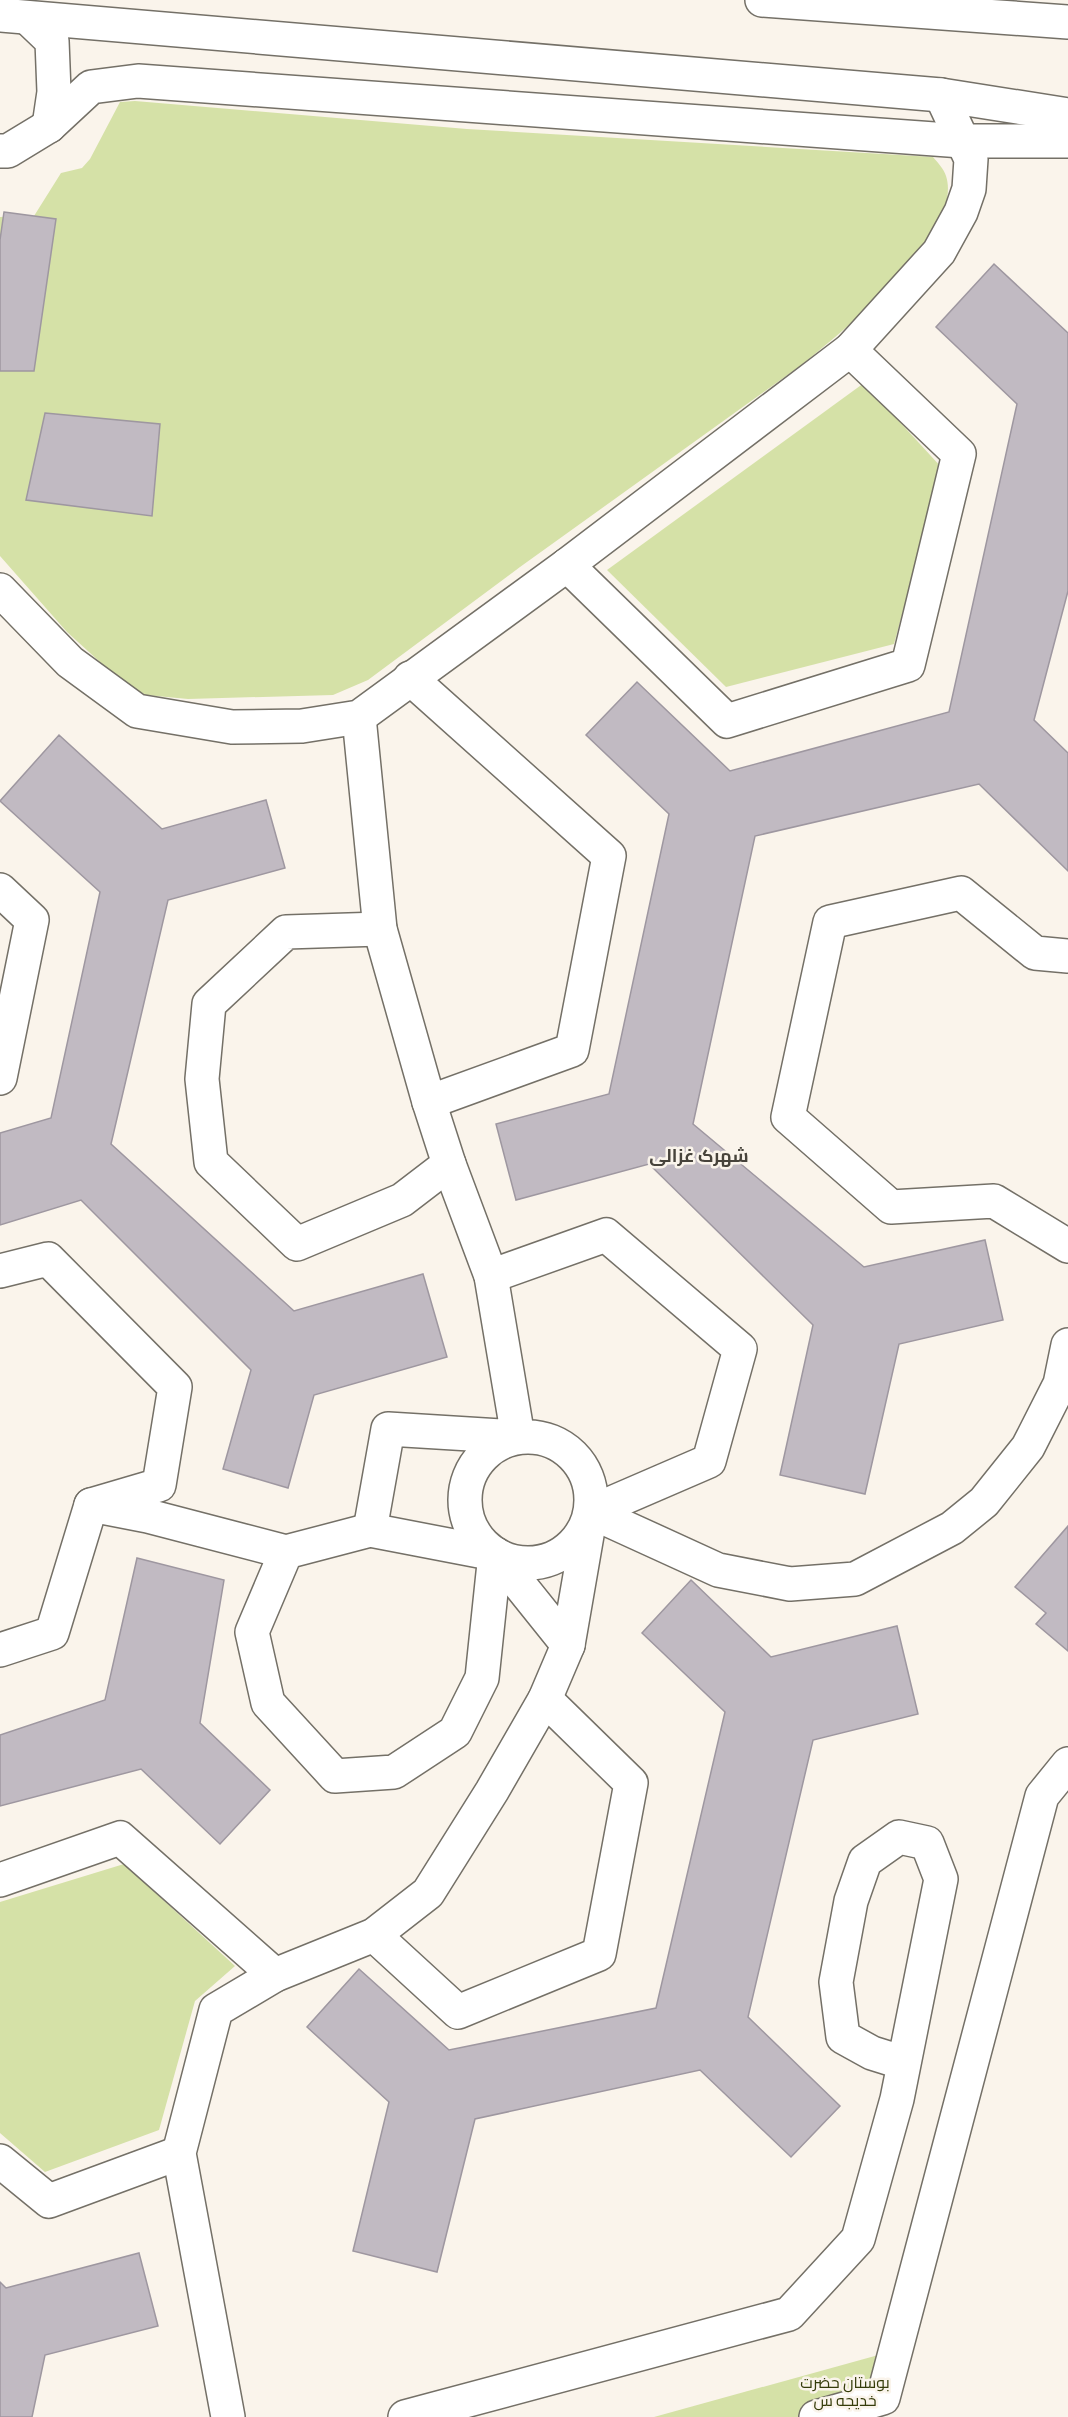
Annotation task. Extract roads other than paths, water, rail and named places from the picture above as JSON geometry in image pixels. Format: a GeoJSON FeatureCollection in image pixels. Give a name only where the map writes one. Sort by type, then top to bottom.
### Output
{"type":"FeatureCollection","features":[{"type":"Feature","properties":{"kind":"street"},"geometry":{"type":"LineString","coordinates":[[762,0],[1068,22]]}},
{"type":"Feature","properties":{"kind":"street"},"geometry":{"type":"LineString","coordinates":[[14,17],[941,95],[1068,115]]}},
{"type":"Feature","properties":{"kind":"street"},"geometry":{"type":"LineString","coordinates":[[14,17],[52,41],[54,92],[49,126]]}},
{"type":"Feature","properties":{"kind":"street"},"geometry":{"type":"LineString","coordinates":[[299,42],[301,92]]}},
{"type":"Feature","properties":{"kind":"street"},"geometry":{"type":"LineString","coordinates":[[0,151],[8,151],[49,126],[91,87],[138,81],[962,141],[1068,141]]}},
{"type":"Feature","properties":{"kind":"street"},"geometry":{"type":"LineString","coordinates":[[0,590],[70,662],[137,711],[232,727],[302,726],[359,717],[567,566],[850,350],[939,252],[961,212],[969,189],[971,159],[941,95]]}},
{"type":"Feature","properties":{"kind":"street"},"geometry":{"type":"LineString","coordinates":[[567,566],[727,721],[908,665],[959,454],[850,350]]}},
{"type":"Feature","properties":{"kind":"street"},"geometry":{"type":"LineString","coordinates":[[410,678],[609,856],[572,1050],[429,1102]]}},
{"type":"Feature","properties":{"kind":"street"},"geometry":{"type":"LineString","coordinates":[[359,717],[380,929],[429,1102],[449,1164],[491,1276],[518,1437]]}},
{"type":"Feature","properties":{"kind":"street"},"geometry":{"type":"LineString","coordinates":[[0,890],[32,920],[0,1078]]}},
{"type":"Feature","properties":{"kind":"street"},"geometry":{"type":"LineString","coordinates":[[1068,956],[1035,953],[961,892],[830,922],[788,1117],[891,1207],[994,1201],[1068,1246]]}},
{"type":"Feature","properties":{"kind":"street"},"geometry":{"type":"LineString","coordinates":[[380,929],[286,932],[209,1004],[202,1079],[211,1162],[297,1244],[402,1200],[449,1164]]}},
{"type":"Feature","properties":{"kind":"street"},"geometry":{"type":"LineString","coordinates":[[91,1505],[148,1516],[286,1552],[370,1530],[495,1554],[513,1562],[533,1563],[553,1558],[571,1547],[584,1531],[591,1512],[709,1461],[740,1349],[606,1235],[491,1276]]}},
{"type":"Feature","properties":{"kind":"street"},"geometry":{"type":"LineString","coordinates":[[0,1271],[48,1259],[175,1387],[159,1485],[91,1505]]}},
{"type":"Feature","properties":{"kind":"street"},"geometry":{"type":"LineString","coordinates":[[591,1512],[718,1570],[790,1584],[855,1579],[952,1528],[984,1502],[1028,1447],[1060,1384],[1068,1346]]}},
{"type":"Feature","properties":{"kind":"street"},"geometry":{"type":"LineString","coordinates":[[228,2417],[179,2152],[216,2010],[275,1975],[374,1935],[428,1893],[492,1791],[545,1699],[568,1645],[591,1512],[591,1492],[585,1472],[574,1455],[558,1443],[539,1436],[518,1437],[388,1429],[370,1530]]}},
{"type":"Feature","properties":{"kind":"street"},"geometry":{"type":"LineString","coordinates":[[518,1437],[498,1444],[481,1458],[469,1476],[465,1498],[468,1520],[478,1539],[495,1554],[568,1645]]}},
{"type":"Feature","properties":{"kind":"street"},"geometry":{"type":"LineString","coordinates":[[0,1650],[52,1633],[91,1505]]}},
{"type":"Feature","properties":{"kind":"street"},"geometry":{"type":"LineString","coordinates":[[286,1552],[252,1632],[268,1703],[335,1776],[394,1772],[455,1732],[482,1678],[495,1554]]}},
{"type":"Feature","properties":{"kind":"street"},"geometry":{"type":"LineString","coordinates":[[374,1935],[458,2012],[598,1954],[631,1783],[545,1699]]}},
{"type":"Feature","properties":{"kind":"street"},"geometry":{"type":"LineString","coordinates":[[816,2417],[884,2398],[1042,1796],[1068,1764]]}},
{"type":"Feature","properties":{"kind":"street"},"geometry":{"type":"LineString","coordinates":[[405,2417],[789,2314],[858,2239],[897,2099],[941,1879],[927,1843],[899,1837],[865,1861],[851,1901],[836,1982],[843,2037],[872,2053],[904,2063]]}},
{"type":"Feature","properties":{"kind":"street"},"geometry":{"type":"LineString","coordinates":[[0,1880],[120,1838],[275,1975]]}},
{"type":"Feature","properties":{"kind":"street"},"geometry":{"type":"LineString","coordinates":[[0,2161],[49,2201],[179,2152]]}},
{"type":"Feature","properties":{"kind":"district","name":"شهرک غزالی"},"geometry":{"type":"Point","coordinates":[699,1156]}},
{"type":"Feature","properties":{"kind":"park label","name":"بوستان حضرت خدیجه س"},"geometry":{"type":"Point","coordinates":[845,2391]}}]}
